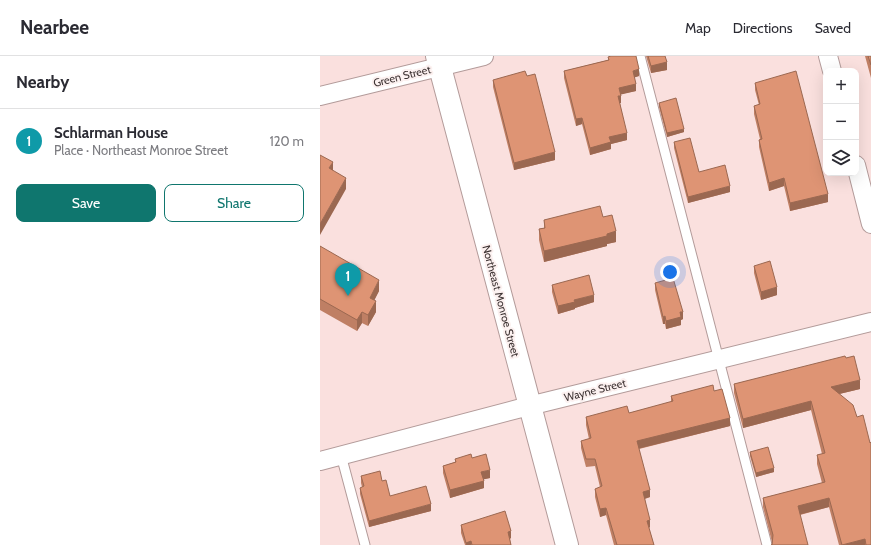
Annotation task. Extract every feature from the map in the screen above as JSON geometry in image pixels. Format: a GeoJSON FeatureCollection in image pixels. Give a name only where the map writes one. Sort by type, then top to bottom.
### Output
{"type":"FeatureCollection","features":[{"type":"Feature","properties":{"kind":"street","name":"Green Street"},"geometry":{"type":"LineString","coordinates":[[320,96],[439,61],[484,56]]}},
{"type":"Feature","properties":{"kind":"street"},"geometry":{"type":"LineString","coordinates":[[828,56],[831,68]]}},
{"type":"Feature","properties":{"kind":"street","name":"Northeast Monroe Street"},"geometry":{"type":"LineString","coordinates":[[439,61],[567,545]]}},
{"type":"Feature","properties":{"kind":"street"},"geometry":{"type":"LineString","coordinates":[[859,176],[871,224]]}},
{"type":"Feature","properties":{"kind":"street","name":"Wayne Street"},"geometry":{"type":"LineString","coordinates":[[320,461],[529,406],[871,322]]}},
{"type":"Feature","properties":{"kind":"lane"},"geometry":{"type":"LineString","coordinates":[[640,56],[767,545]]}},
{"type":"Feature","properties":{"kind":"lane"},"geometry":{"type":"LineString","coordinates":[[341,455],[365,545]]}},
{"type":"Feature","properties":{"kind":"building"},"geometry":{"type":"Polygon","coordinates":[[[636,56],[639,69],[633,71],[636,84],[619,88],[621,96],[618,96],[627,133],[609,137],[611,142],[590,148],[582,118],[576,119],[564,71],[609,60],[608,57],[636,56]]]}},
{"type":"Feature","properties":{"kind":"building"},"geometry":{"type":"Polygon","coordinates":[[[648,56],[665,56],[667,62],[651,66],[648,56]]]}},
{"type":"Feature","properties":{"kind":"building"},"geometry":{"type":"Polygon","coordinates":[[[868,56],[871,56],[871,65],[868,56]]]}},
{"type":"Feature","properties":{"kind":"building"},"geometry":{"type":"Polygon","coordinates":[[[525,71],[527,76],[535,74],[555,152],[514,163],[493,80],[525,71]]]}},
{"type":"Feature","properties":{"kind":"building"},"geometry":{"type":"Polygon","coordinates":[[[796,71],[828,194],[790,203],[784,178],[769,183],[759,140],[762,139],[754,106],[760,104],[755,83],[796,71]]]}},
{"type":"Feature","properties":{"kind":"building"},"geometry":{"type":"Polygon","coordinates":[[[676,98],[684,129],[667,133],[659,103],[676,98]]]}},
{"type":"Feature","properties":{"kind":"building"},"geometry":{"type":"Polygon","coordinates":[[[690,138],[699,172],[725,165],[730,186],[688,197],[674,142],[690,138]]]}},
{"type":"Feature","properties":{"kind":"building"},"geometry":{"type":"Polygon","coordinates":[[[320,155],[333,162],[329,168],[346,178],[320,224],[320,155]]]}},
{"type":"Feature","properties":{"kind":"building"},"geometry":{"type":"Polygon","coordinates":[[[600,206],[603,217],[612,215],[616,231],[607,234],[607,236],[544,251],[539,229],[545,228],[544,220],[600,206]]]}},
{"type":"Feature","properties":{"kind":"building"},"geometry":{"type":"Polygon","coordinates":[[[320,246],[379,280],[370,298],[376,301],[368,315],[362,312],[357,320],[320,299],[320,246]]]}},
{"type":"Feature","properties":{"kind":"building"},"geometry":{"type":"Polygon","coordinates":[[[770,261],[777,287],[761,292],[754,266],[770,261]]]}},
{"type":"Feature","properties":{"kind":"building"},"geometry":{"type":"Polygon","coordinates":[[[589,275],[594,295],[558,306],[552,285],[589,275]]]}},
{"type":"Feature","properties":{"kind":"building"},"geometry":{"type":"Polygon","coordinates":[[[673,278],[683,312],[680,312],[681,317],[666,321],[665,316],[663,317],[655,283],[673,278]]]}},
{"type":"Feature","properties":{"kind":"building"},"geometry":{"type":"Polygon","coordinates":[[[845,356],[846,358],[854,356],[860,380],[831,387],[853,405],[857,417],[863,415],[870,443],[871,442],[871,545],[866,545],[865,539],[842,545],[829,498],[798,506],[808,545],[772,545],[773,535],[763,498],[825,482],[817,455],[825,453],[811,401],[743,419],[734,384],[845,356]]]}},
{"type":"Feature","properties":{"kind":"building"},"geometry":{"type":"Polygon","coordinates":[[[713,385],[714,391],[722,389],[730,418],[637,441],[650,490],[643,492],[650,520],[647,521],[654,545],[617,545],[606,508],[600,509],[595,489],[602,486],[595,459],[586,459],[581,441],[591,438],[586,417],[627,406],[629,413],[673,401],[671,396],[713,385]]]}},
{"type":"Feature","properties":{"kind":"building"},"geometry":{"type":"Polygon","coordinates":[[[768,447],[774,468],[756,473],[750,452],[768,447]]]}},
{"type":"Feature","properties":{"kind":"building"},"geometry":{"type":"Polygon","coordinates":[[[471,454],[472,458],[486,454],[490,470],[481,472],[484,481],[450,490],[443,466],[456,462],[455,459],[471,454]]]}},
{"type":"Feature","properties":{"kind":"building"},"geometry":{"type":"Polygon","coordinates":[[[380,471],[382,481],[386,480],[390,496],[426,486],[431,504],[369,521],[360,488],[364,486],[361,476],[380,471]]]}},
{"type":"Feature","properties":{"kind":"building"},"geometry":{"type":"Polygon","coordinates":[[[505,511],[511,531],[508,532],[511,545],[472,545],[471,541],[466,543],[461,525],[505,511]]]}},
{"type":"Feature","properties":{"kind":"place","name":"Schlarman House"},"geometry":{"type":"Point","coordinates":[348,296]}}]}
